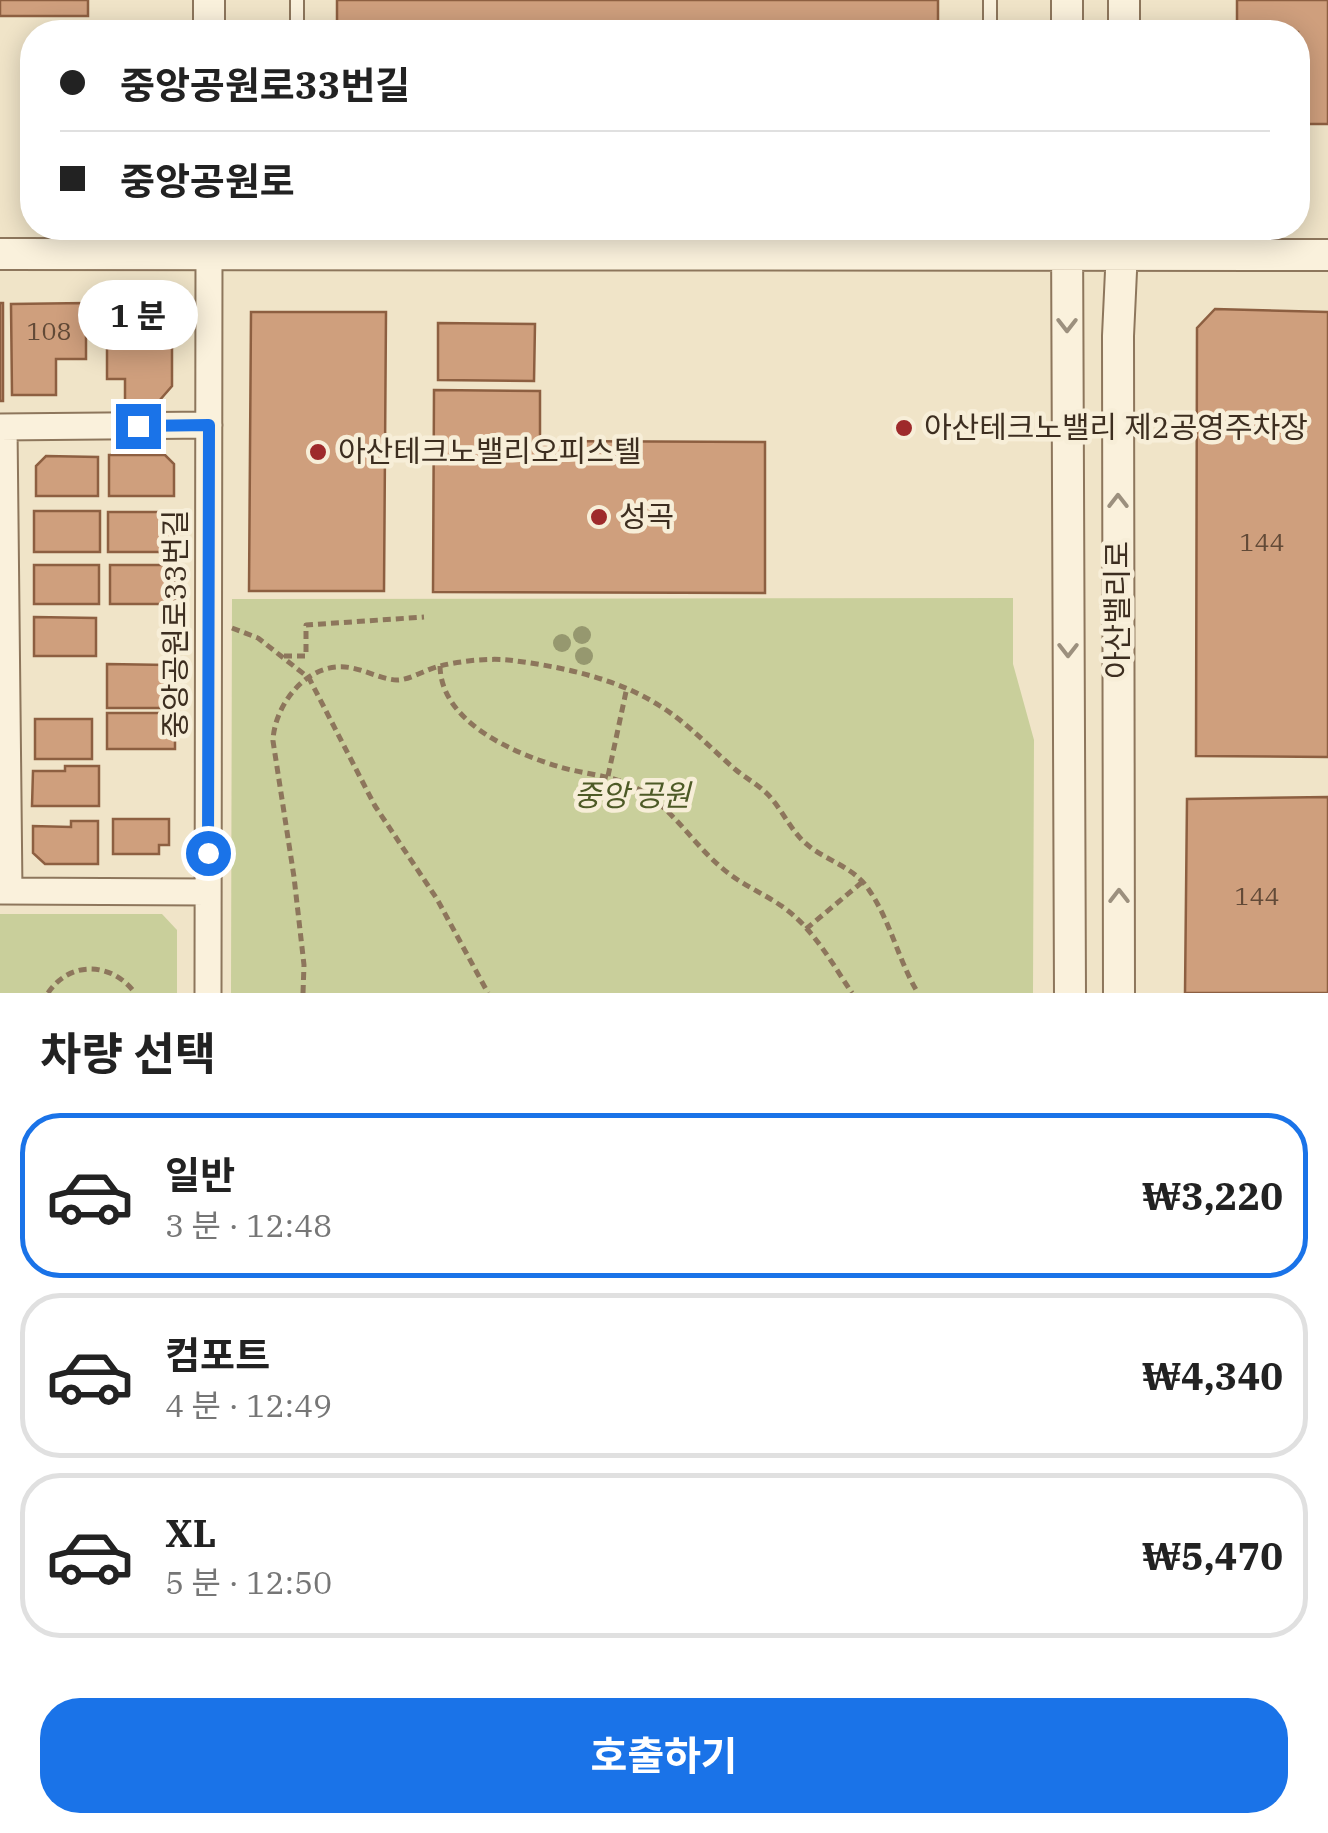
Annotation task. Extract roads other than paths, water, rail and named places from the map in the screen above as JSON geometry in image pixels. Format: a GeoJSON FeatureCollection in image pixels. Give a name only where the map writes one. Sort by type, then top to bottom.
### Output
{"type":"FeatureCollection","features":[{"type":"Feature","properties":{"kind":"street"},"geometry":{"type":"LineString","coordinates":[[0,254],[209,241],[1122,241],[1328,256]]}},
{"type":"Feature","properties":{"kind":"street","name":"중앙공원로33번길"},"geometry":{"type":"LineString","coordinates":[[208,993],[209,241]]}},
{"type":"Feature","properties":{"kind":"street","name":"아산밸리로"},"geometry":{"type":"LineString","coordinates":[[1067,241],[1070,993]]}},
{"type":"Feature","properties":{"kind":"street","name":"아산밸리로"},"geometry":{"type":"LineString","coordinates":[[1119,993],[1118,336],[1122,241]]}},
{"type":"Feature","properties":{"kind":"street"},"geometry":{"type":"LineString","coordinates":[[208,892],[4,891],[2,427],[209,425]]}},
{"type":"Feature","properties":{"kind":"place","name":"아산테크노밸리 제2공영주차장"},"geometry":{"type":"Point","coordinates":[904,428]}},
{"type":"Feature","properties":{"kind":"place","name":"아산테크노밸리오피스텔"},"geometry":{"type":"Point","coordinates":[318,452]}},
{"type":"Feature","properties":{"kind":"place","name":"성곡"},"geometry":{"type":"Point","coordinates":[599,517]}},
{"type":"Feature","properties":{"kind":"park label","name":"중앙 공원"},"geometry":{"type":"Point","coordinates":[632,796]}}]}
